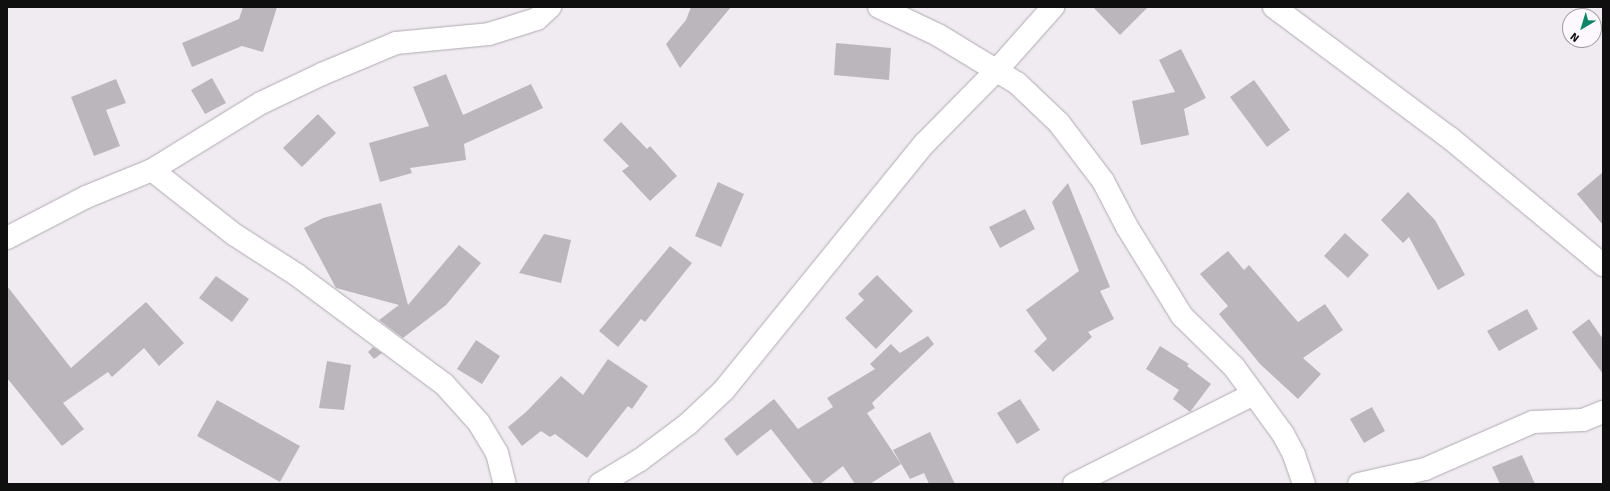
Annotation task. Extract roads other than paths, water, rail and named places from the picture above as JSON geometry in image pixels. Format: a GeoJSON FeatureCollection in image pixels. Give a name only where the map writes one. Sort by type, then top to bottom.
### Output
{"type":"FeatureCollection","features":[{"type":"Feature","properties":{"kind":"street"},"geometry":{"type":"LineString","coordinates":[[7,238],[86,197],[152,170],[261,103],[396,43],[489,34],[537,19],[550,7]]}},
{"type":"Feature","properties":{"kind":"street"},"geometry":{"type":"LineString","coordinates":[[879,7],[938,35],[1017,83],[1059,122],[1080,148],[1103,181],[1127,227],[1182,316],[1234,367],[1252,394],[1283,434],[1294,455],[1304,484]]}},
{"type":"Feature","properties":{"kind":"street"},"geometry":{"type":"LineString","coordinates":[[600,484],[640,460],[688,424],[724,390],[925,143],[996,71],[1053,7]]}},
{"type":"Feature","properties":{"kind":"street"},"geometry":{"type":"LineString","coordinates":[[1274,7],[1450,138],[1603,265]]}},
{"type":"Feature","properties":{"kind":"street"},"geometry":{"type":"LineString","coordinates":[[152,170],[235,235],[297,275],[444,384],[479,423],[497,453],[505,484]]}},
{"type":"Feature","properties":{"kind":"street"},"geometry":{"type":"LineString","coordinates":[[1074,484],[1252,394]]}},
{"type":"Feature","properties":{"kind":"street"},"geometry":{"type":"LineString","coordinates":[[1359,484],[1425,469],[1533,422],[1583,420],[1603,412]]}}]}
